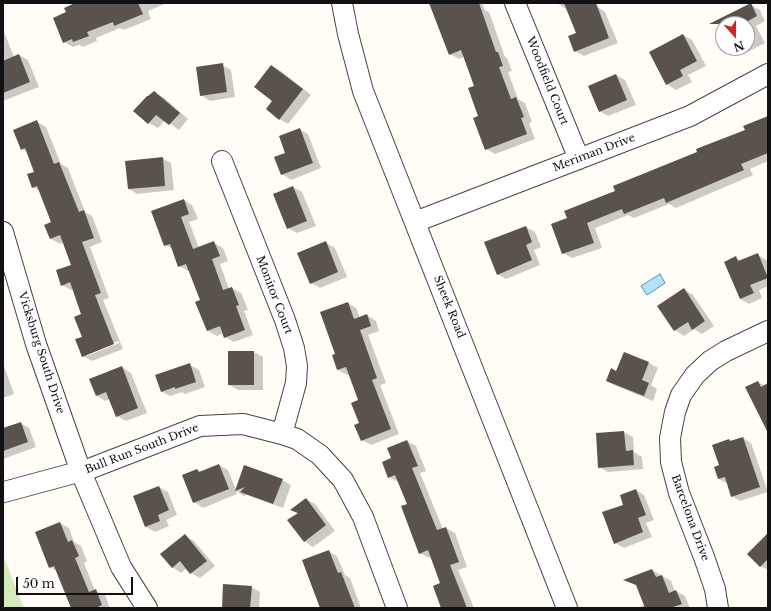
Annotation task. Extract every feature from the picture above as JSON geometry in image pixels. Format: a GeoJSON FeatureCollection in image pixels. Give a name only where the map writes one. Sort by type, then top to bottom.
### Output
{"type":"FeatureCollection","features":[{"type":"Feature","properties":{"kind":"street","name":"Sheek Road"},"geometry":{"type":"LineString","coordinates":[[342,3],[348,34],[363,90],[567,608]]}},
{"type":"Feature","properties":{"kind":"street","name":"Woodfield Court"},"geometry":{"type":"LineString","coordinates":[[515,3],[578,159]]}},
{"type":"Feature","properties":{"kind":"street","name":"Meriman Drive"},"geometry":{"type":"LineString","coordinates":[[415,222],[690,116],[768,74]]}},
{"type":"Feature","properties":{"kind":"street","name":"Monitor Court"},"geometry":{"type":"LineString","coordinates":[[222,161],[285,320],[294,348],[297,366],[296,383],[282,434]]}},
{"type":"Feature","properties":{"kind":"street","name":"Vicksburg South Drive"},"geometry":{"type":"LineString","coordinates":[[3,232],[36,344],[81,472],[121,567],[147,608]]}},
{"type":"Feature","properties":{"kind":"street","name":"Barcelona Drive"},"geometry":{"type":"LineString","coordinates":[[718,608],[715,589],[679,493],[671,462],[670,438],[675,412],[681,395],[695,375],[710,361],[726,351],[768,332]]}},
{"type":"Feature","properties":{"kind":"street","name":"Bull Run South Drive"},"geometry":{"type":"LineString","coordinates":[[4,492],[81,472],[200,426],[243,424],[282,434],[297,439],[320,455],[343,480],[363,517],[397,608]]}},
{"type":"Feature","properties":{"kind":"green space"},"geometry":{"type":"Polygon","coordinates":[[[3,555],[24,608],[3,608],[3,555]]]}},
{"type":"Feature","properties":{"kind":"water"},"geometry":{"type":"Polygon","coordinates":[[[660,274],[665,283],[647,295],[641,286],[660,274]]]}},
{"type":"Feature","properties":{"kind":"building"},"geometry":{"type":"Polygon","coordinates":[[[75,3],[138,3],[143,14],[114,26],[113,22],[87,32],[89,36],[73,42],[72,39],[63,43],[53,18],[66,12],[64,8],[75,3]]]}},
{"type":"Feature","properties":{"kind":"building"},"geometry":{"type":"Polygon","coordinates":[[[429,3],[479,3],[496,52],[498,52],[503,66],[499,67],[511,99],[516,97],[524,117],[521,118],[527,134],[485,150],[473,118],[478,116],[468,88],[474,86],[461,50],[449,55],[429,3]]]}},
{"type":"Feature","properties":{"kind":"building"},"geometry":{"type":"Polygon","coordinates":[[[564,3],[596,3],[609,38],[574,52],[568,36],[576,33],[564,3]]]}},
{"type":"Feature","properties":{"kind":"building"},"geometry":{"type":"Polygon","coordinates":[[[751,3],[757,16],[755,17],[725,16],[751,3]]]}},
{"type":"Feature","properties":{"kind":"building"},"geometry":{"type":"Polygon","coordinates":[[[683,34],[697,61],[680,70],[683,76],[666,85],[649,52],[683,34]]]}},
{"type":"Feature","properties":{"kind":"building"},"geometry":{"type":"Polygon","coordinates":[[[19,54],[30,82],[3,93],[3,61],[19,54]]]}},
{"type":"Feature","properties":{"kind":"building"},"geometry":{"type":"Polygon","coordinates":[[[223,63],[227,92],[200,96],[196,67],[223,63]]]}},
{"type":"Feature","properties":{"kind":"building"},"geometry":{"type":"Polygon","coordinates":[[[271,65],[303,89],[279,120],[266,109],[272,101],[254,87],[271,65]]]}},
{"type":"Feature","properties":{"kind":"building"},"geometry":{"type":"Polygon","coordinates":[[[616,74],[627,100],[599,112],[588,86],[616,74]]]}},
{"type":"Feature","properties":{"kind":"building"},"geometry":{"type":"Polygon","coordinates":[[[154,91],[180,113],[169,125],[156,115],[148,124],[133,111],[147,96],[154,91]]]}},
{"type":"Feature","properties":{"kind":"building"},"geometry":{"type":"Polygon","coordinates":[[[768,116],[768,153],[741,164],[744,170],[666,203],[664,198],[624,214],[622,209],[587,223],[594,243],[562,254],[551,224],[567,218],[564,211],[615,191],[613,186],[697,152],[696,149],[745,130],[743,126],[768,116]]]}},
{"type":"Feature","properties":{"kind":"building"},"geometry":{"type":"Polygon","coordinates":[[[37,120],[54,164],[59,162],[79,212],[84,210],[94,238],[82,242],[101,293],[95,295],[114,344],[82,357],[75,339],[82,337],[74,317],[81,314],[70,282],[61,286],[56,270],[71,265],[60,235],[50,239],[44,225],[51,222],[37,186],[32,188],[27,174],[34,172],[25,148],[21,150],[13,130],[37,120]]]}},
{"type":"Feature","properties":{"kind":"building"},"geometry":{"type":"Polygon","coordinates":[[[300,128],[313,163],[281,175],[274,157],[285,153],[279,136],[300,128]]]}},
{"type":"Feature","properties":{"kind":"building"},"geometry":{"type":"Polygon","coordinates":[[[163,157],[165,186],[128,189],[125,161],[163,157]]]}},
{"type":"Feature","properties":{"kind":"building"},"geometry":{"type":"Polygon","coordinates":[[[293,186],[307,221],[287,229],[273,194],[293,186]]]}},
{"type":"Feature","properties":{"kind":"building"},"geometry":{"type":"Polygon","coordinates":[[[184,199],[189,214],[181,217],[193,249],[214,241],[220,256],[212,259],[223,290],[232,287],[239,305],[236,306],[245,330],[224,338],[220,326],[207,331],[195,302],[200,300],[186,264],[178,267],[170,244],[164,246],[151,211],[184,199]]]}},
{"type":"Feature","properties":{"kind":"building"},"geometry":{"type":"Polygon","coordinates":[[[526,226],[532,242],[526,245],[532,260],[497,275],[484,242],[526,226]]]}},
{"type":"Feature","properties":{"kind":"building"},"geometry":{"type":"Polygon","coordinates":[[[326,241],[338,272],[310,284],[297,253],[326,241]]]}},
{"type":"Feature","properties":{"kind":"building"},"geometry":{"type":"Polygon","coordinates":[[[758,253],[768,278],[750,285],[754,293],[740,299],[724,262],[736,256],[738,261],[758,253]]]}},
{"type":"Feature","properties":{"kind":"building"},"geometry":{"type":"Polygon","coordinates":[[[684,288],[705,321],[692,330],[688,322],[674,331],[657,306],[684,288]]]}},
{"type":"Feature","properties":{"kind":"building"},"geometry":{"type":"Polygon","coordinates":[[[348,302],[354,319],[367,314],[371,326],[360,330],[377,378],[372,380],[391,429],[361,441],[354,425],[359,423],[351,403],[358,400],[346,367],[337,370],[332,355],[335,354],[320,312],[348,302]]]}},
{"type":"Feature","properties":{"kind":"building"},"geometry":{"type":"Polygon","coordinates":[[[228,351],[254,351],[254,385],[228,385],[228,351]]]}},
{"type":"Feature","properties":{"kind":"building"},"geometry":{"type":"Polygon","coordinates":[[[624,352],[649,362],[642,380],[649,383],[644,396],[606,381],[611,368],[616,371],[624,352]]]}},
{"type":"Feature","properties":{"kind":"building"},"geometry":{"type":"Polygon","coordinates":[[[190,363],[196,382],[161,392],[155,375],[190,363]]]}},
{"type":"Feature","properties":{"kind":"building"},"geometry":{"type":"Polygon","coordinates":[[[122,366],[138,408],[116,417],[106,392],[96,396],[89,379],[122,366]]]}},
{"type":"Feature","properties":{"kind":"building"},"geometry":{"type":"Polygon","coordinates":[[[758,381],[761,387],[768,383],[768,433],[745,387],[758,381]]]}},
{"type":"Feature","properties":{"kind":"building"},"geometry":{"type":"Polygon","coordinates":[[[21,422],[28,442],[3,451],[3,428],[21,422]]]}},
{"type":"Feature","properties":{"kind":"building"},"geometry":{"type":"Polygon","coordinates":[[[624,431],[626,451],[633,450],[634,465],[598,468],[596,433],[624,431]]]}},
{"type":"Feature","properties":{"kind":"building"},"geometry":{"type":"Polygon","coordinates":[[[743,437],[760,487],[731,497],[725,477],[718,479],[714,467],[719,465],[712,445],[729,439],[730,441],[743,437]]]}},
{"type":"Feature","properties":{"kind":"building"},"geometry":{"type":"Polygon","coordinates":[[[407,440],[418,466],[412,468],[437,530],[446,527],[459,562],[450,565],[467,608],[441,608],[433,586],[440,583],[428,550],[419,554],[401,506],[407,504],[395,475],[388,478],[382,462],[391,458],[387,448],[407,440]]]}},
{"type":"Feature","properties":{"kind":"building"},"geometry":{"type":"Polygon","coordinates":[[[219,464],[229,489],[193,503],[182,475],[197,469],[199,472],[219,464]]]}},
{"type":"Feature","properties":{"kind":"building"},"geometry":{"type":"Polygon","coordinates":[[[244,465],[283,479],[273,504],[240,492],[245,487],[235,491],[244,465]]]}},
{"type":"Feature","properties":{"kind":"building"},"geometry":{"type":"Polygon","coordinates":[[[159,486],[169,510],[158,515],[160,521],[145,527],[133,496],[159,486]]]}},
{"type":"Feature","properties":{"kind":"building"},"geometry":{"type":"Polygon","coordinates":[[[636,489],[646,515],[638,518],[643,532],[614,544],[602,512],[623,505],[620,495],[636,489]]]}},
{"type":"Feature","properties":{"kind":"building"},"geometry":{"type":"Polygon","coordinates":[[[306,498],[326,525],[304,542],[287,520],[298,513],[290,510],[306,498]]]}},
{"type":"Feature","properties":{"kind":"building"},"geometry":{"type":"Polygon","coordinates":[[[60,522],[68,542],[72,540],[79,556],[75,558],[89,592],[96,589],[102,605],[96,608],[71,608],[54,566],[49,568],[35,532],[60,522]]]}},
{"type":"Feature","properties":{"kind":"building"},"geometry":{"type":"Polygon","coordinates":[[[768,533],[768,559],[760,567],[747,554],[768,533]]]}},
{"type":"Feature","properties":{"kind":"building"},"geometry":{"type":"Polygon","coordinates":[[[185,534],[207,561],[190,574],[180,561],[172,568],[160,554],[185,534]]]}},
{"type":"Feature","properties":{"kind":"building"},"geometry":{"type":"Polygon","coordinates":[[[329,550],[338,573],[341,572],[355,608],[320,608],[302,560],[329,550]]]}},
{"type":"Feature","properties":{"kind":"building"},"geometry":{"type":"Polygon","coordinates":[[[652,569],[656,577],[662,575],[669,593],[676,590],[682,604],[670,608],[645,608],[636,585],[623,580],[652,569]]]}},
{"type":"Feature","properties":{"kind":"building"},"geometry":{"type":"Polygon","coordinates":[[[223,584],[252,586],[250,608],[222,608],[223,584]]]}}]}
